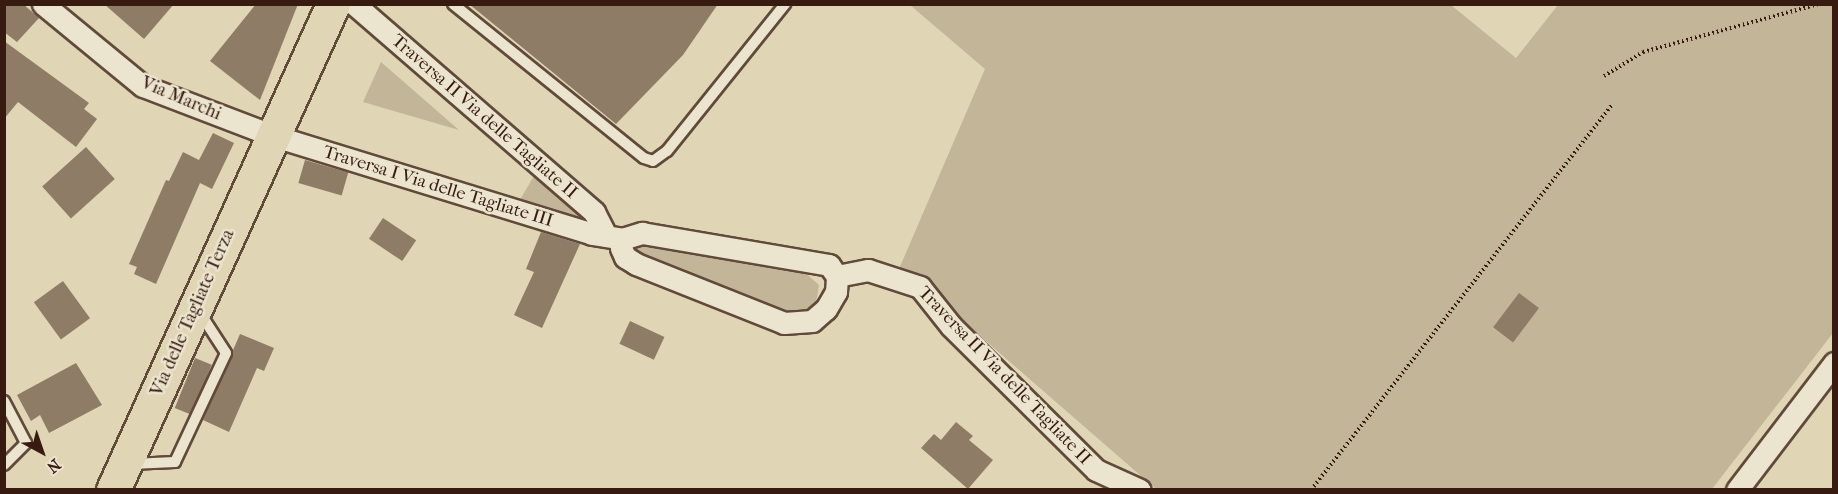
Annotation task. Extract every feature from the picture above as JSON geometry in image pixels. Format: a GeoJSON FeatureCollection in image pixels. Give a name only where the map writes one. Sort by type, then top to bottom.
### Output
{"type":"FeatureCollection","features":[{"type":"Feature","properties":{"kind":"main road","name":"Via delle Tagliate Terza"},"geometry":{"type":"LineString","coordinates":[[119,477],[271,135],[333,4]]}},
{"type":"Feature","properties":{"kind":"street","name":"Via Marchi"},"geometry":{"type":"LineString","coordinates":[[43,4],[143,86],[271,135]]}},
{"type":"Feature","properties":{"kind":"street","name":"Traversa II Via delle Tagliate II"},"geometry":{"type":"LineString","coordinates":[[354,4],[594,212],[614,237],[625,257],[636,264],[783,323],[812,321],[826,309],[836,292],[837,276],[868,270],[920,287],[951,326],[1096,470],[1140,489]]}},
{"type":"Feature","properties":{"kind":"street","name":"Traversa I Via delle Tagliate III"},"geometry":{"type":"LineString","coordinates":[[271,135],[614,237]]}},
{"type":"Feature","properties":{"kind":"street"},"geometry":{"type":"LineString","coordinates":[[614,237],[642,233],[828,266],[837,276]]}},
{"type":"Feature","properties":{"kind":"street"},"geometry":{"type":"LineString","coordinates":[[1737,489],[1833,363]]}},
{"type":"Feature","properties":{"kind":"lane"},"geometry":{"type":"LineString","coordinates":[[453,4],[644,158],[653,161],[667,151],[785,4]]}},
{"type":"Feature","properties":{"kind":"lane"},"geometry":{"type":"LineString","coordinates":[[119,477],[175,462],[226,353],[196,308]]}},
{"type":"Feature","properties":{"kind":"lane"},"geometry":{"type":"LineString","coordinates":[[4,400],[26,443],[4,465]]}},
{"type":"Feature","properties":{"kind":"path"},"geometry":{"type":"LineString","coordinates":[[1604,76],[1643,52],[1818,4]]}},
{"type":"Feature","properties":{"kind":"path"},"geometry":{"type":"LineString","coordinates":[[1311,489],[1613,104]]}},
{"type":"Feature","properties":{"kind":"shaded area"},"geometry":{"type":"Polygon","coordinates":[[[910,5],[1451,5],[1516,58],[1558,5],[1833,5],[1833,333],[1712,489],[1156,489],[949,309],[922,274],[899,269],[985,69],[910,5]]]}},
{"type":"Feature","properties":{"kind":"shaded area"},"geometry":{"type":"Polygon","coordinates":[[[381,62],[459,130],[363,102],[381,62]]]}},
{"type":"Feature","properties":{"kind":"shaded area"},"geometry":{"type":"Polygon","coordinates":[[[535,174],[585,219],[586,225],[517,205],[535,174]]]}},
{"type":"Feature","properties":{"kind":"shaded area"},"geometry":{"type":"Polygon","coordinates":[[[641,241],[802,270],[819,285],[816,303],[808,314],[796,316],[640,260],[634,249],[641,241]]]}},
{"type":"Feature","properties":{"kind":"building"},"geometry":{"type":"Polygon","coordinates":[[[4,4],[23,4],[39,18],[17,42],[4,32],[4,4]]]}},
{"type":"Feature","properties":{"kind":"building"},"geometry":{"type":"Polygon","coordinates":[[[104,4],[174,4],[144,39],[104,4]]]}},
{"type":"Feature","properties":{"kind":"building"},"geometry":{"type":"Polygon","coordinates":[[[256,4],[298,4],[260,100],[210,61],[256,4]]]}},
{"type":"Feature","properties":{"kind":"building"},"geometry":{"type":"Polygon","coordinates":[[[469,4],[718,4],[683,55],[616,124],[469,4]]]}},
{"type":"Feature","properties":{"kind":"building"},"geometry":{"type":"Polygon","coordinates":[[[4,41],[89,103],[84,109],[97,119],[76,147],[18,102],[4,119],[4,41]]]}},
{"type":"Feature","properties":{"kind":"building"},"geometry":{"type":"Polygon","coordinates":[[[213,133],[234,143],[212,189],[200,183],[156,284],[134,274],[137,267],[129,264],[166,180],[169,181],[183,152],[199,160],[213,133]]]}},
{"type":"Feature","properties":{"kind":"building"},"geometry":{"type":"Polygon","coordinates":[[[86,147],[115,179],[71,218],[42,186],[86,147]]]}},
{"type":"Feature","properties":{"kind":"building"},"geometry":{"type":"Polygon","coordinates":[[[305,160],[348,172],[342,195],[298,183],[305,160]]]}},
{"type":"Feature","properties":{"kind":"building"},"geometry":{"type":"Polygon","coordinates":[[[383,218],[416,240],[402,261],[369,239],[383,218]]]}},
{"type":"Feature","properties":{"kind":"building"},"geometry":{"type":"Polygon","coordinates":[[[541,232],[580,244],[542,328],[514,315],[534,272],[526,269],[541,232]]]}},
{"type":"Feature","properties":{"kind":"building"},"geometry":{"type":"Polygon","coordinates":[[[63,281],[90,318],[61,339],[34,302],[63,281]]]}},
{"type":"Feature","properties":{"kind":"building"},"geometry":{"type":"Polygon","coordinates":[[[1519,293],[1539,308],[1513,342],[1493,327],[1519,293]]]}},
{"type":"Feature","properties":{"kind":"building"},"geometry":{"type":"Polygon","coordinates":[[[630,321],[664,337],[654,360],[619,344],[630,321]]]}},
{"type":"Feature","properties":{"kind":"building"},"geometry":{"type":"Polygon","coordinates":[[[240,334],[274,348],[264,371],[257,368],[229,432],[203,420],[240,334]]]}},
{"type":"Feature","properties":{"kind":"building"},"geometry":{"type":"Polygon","coordinates":[[[195,358],[212,365],[191,415],[175,408],[195,358]]]}},
{"type":"Feature","properties":{"kind":"building"},"geometry":{"type":"Polygon","coordinates":[[[76,363],[102,405],[49,433],[40,415],[31,421],[17,395],[76,363]]]}},
{"type":"Feature","properties":{"kind":"building"},"geometry":{"type":"Polygon","coordinates":[[[956,422],[973,436],[969,440],[993,460],[968,489],[921,448],[934,434],[941,440],[956,422]]]}}]}
